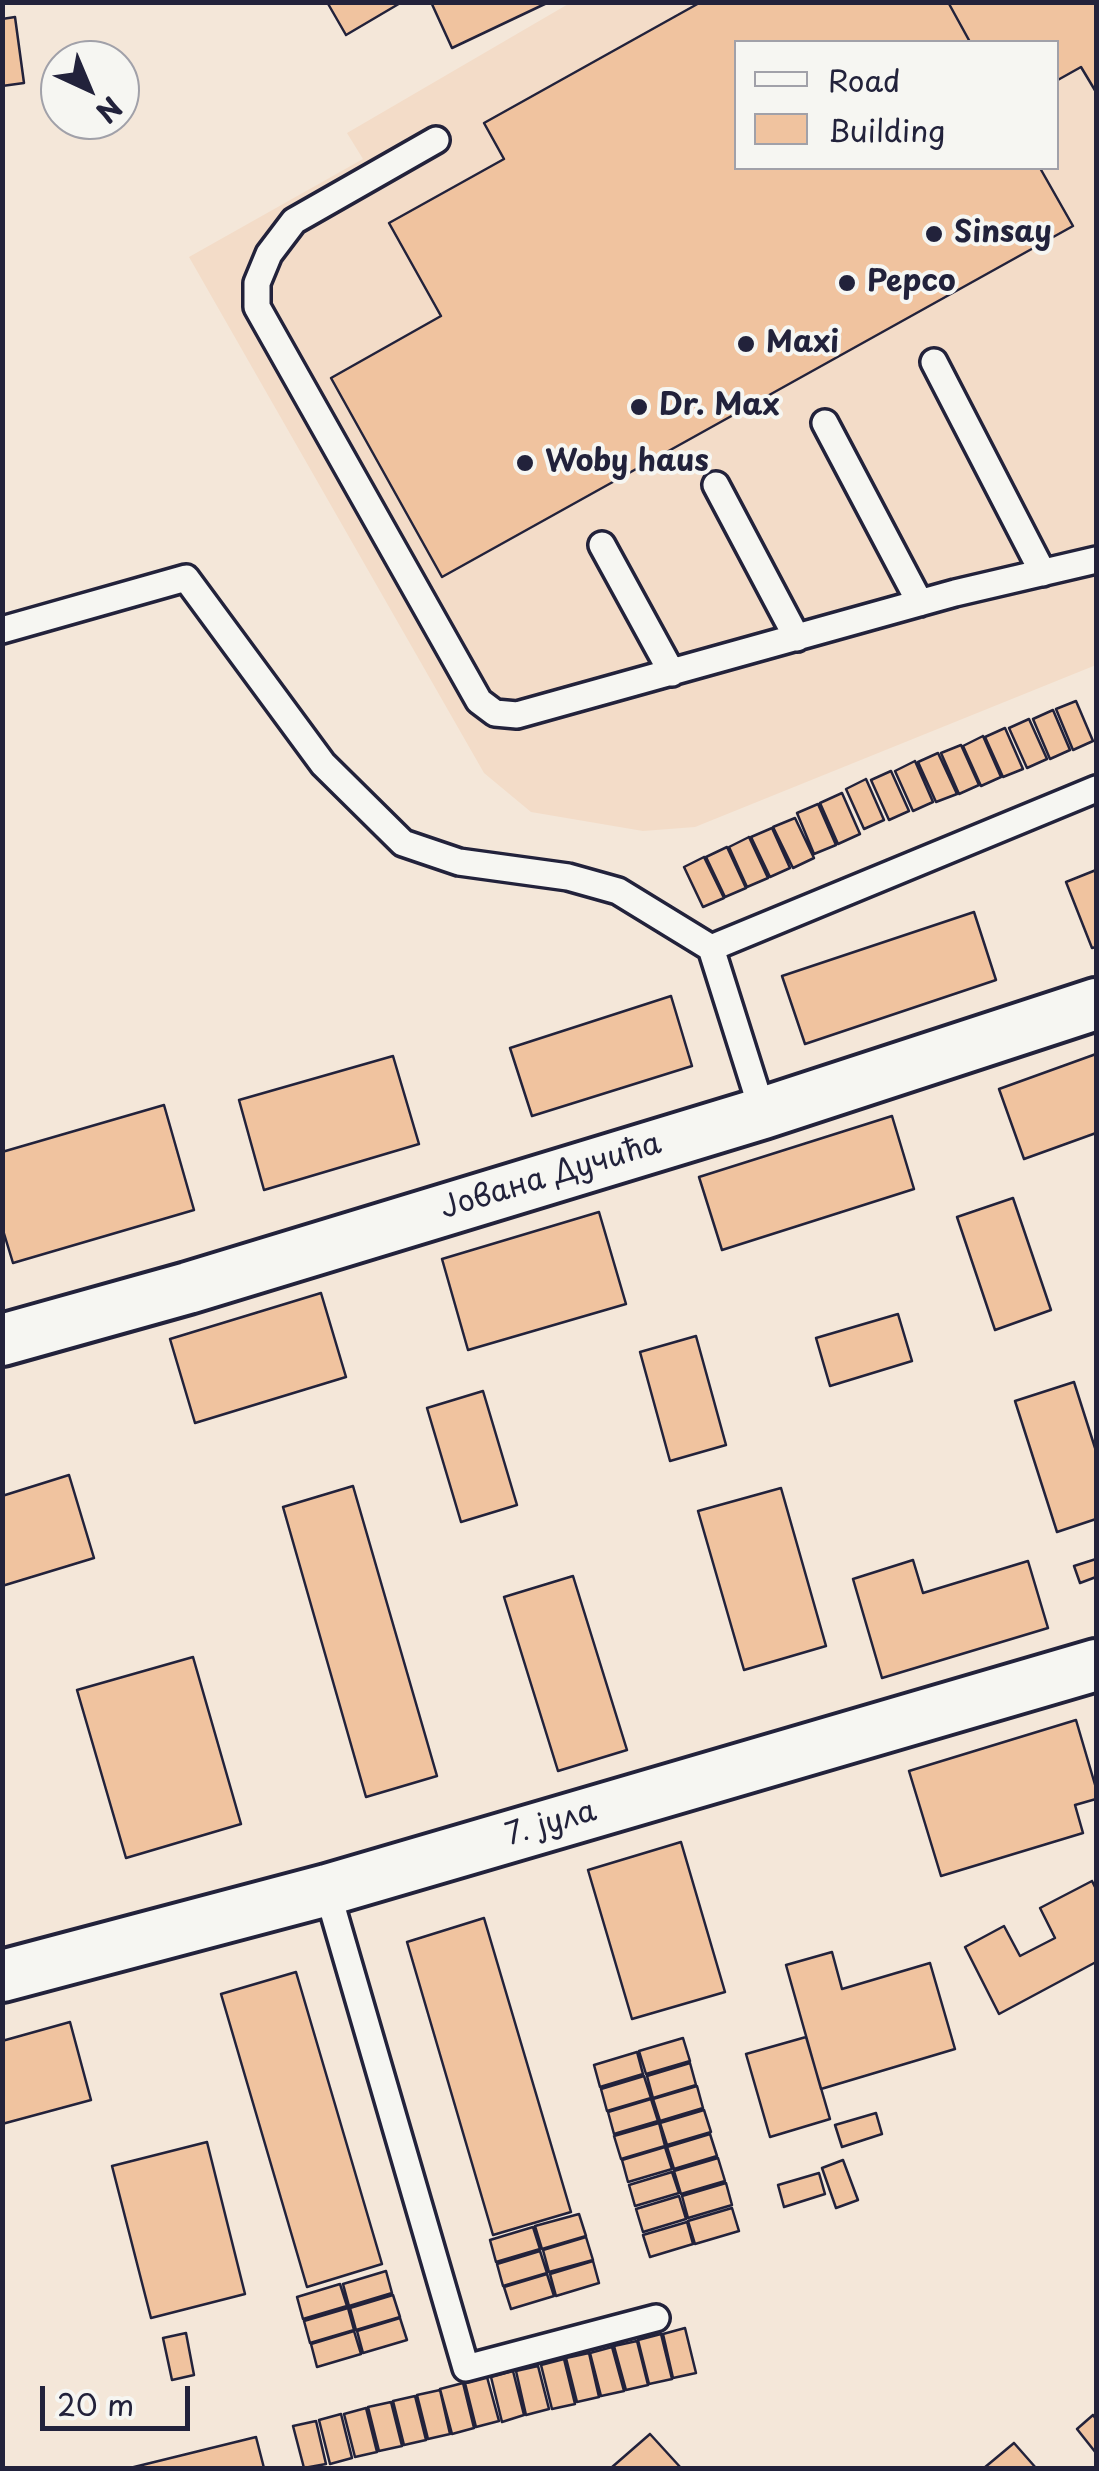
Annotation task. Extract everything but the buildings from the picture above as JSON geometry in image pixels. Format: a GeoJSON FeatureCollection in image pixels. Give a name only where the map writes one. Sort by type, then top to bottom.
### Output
{"type":"FeatureCollection","features":[{"type":"Feature","properties":{"kind":"street","name":"Јована Дучића"},"geometry":{"type":"LineString","coordinates":[[2,1340],[207,1282],[763,1113],[1096,1004]]}},
{"type":"Feature","properties":{"kind":"street","name":"7. јула"},"geometry":{"type":"LineString","coordinates":[[2,1976],[327,1890],[1096,1666]]}},
{"type":"Feature","properties":{"kind":"lane"},"geometry":{"type":"LineString","coordinates":[[436,140],[294,222],[268,254],[257,283],[258,307],[478,701],[495,714],[517,715],[920,604],[1096,560]]}},
{"type":"Feature","properties":{"kind":"lane"},"geometry":{"type":"LineString","coordinates":[[934,362],[1042,573]]}},
{"type":"Feature","properties":{"kind":"lane"},"geometry":{"type":"LineString","coordinates":[[826,423],[920,604]]}},
{"type":"Feature","properties":{"kind":"lane"},"geometry":{"type":"LineString","coordinates":[[716,485],[797,638]]}},
{"type":"Feature","properties":{"kind":"lane"},"geometry":{"type":"LineString","coordinates":[[602,545],[672,673]]}},
{"type":"Feature","properties":{"kind":"lane"},"geometry":{"type":"LineString","coordinates":[[2,630],[186,578],[323,764],[403,843],[459,862],[568,877],[618,891],[711,948],[763,1113]]}},
{"type":"Feature","properties":{"kind":"lane"},"geometry":{"type":"LineString","coordinates":[[711,948],[1096,790]]}},
{"type":"Feature","properties":{"kind":"lane"},"geometry":{"type":"LineString","coordinates":[[327,1890],[466,2368],[656,2318]]}},
{"type":"Feature","properties":{"kind":"shaded area"},"geometry":{"type":"Polygon","coordinates":[[[570,3],[1096,3],[1096,665],[695,827],[643,831],[531,812],[484,773],[189,257],[363,159],[347,133],[570,3]]]}},
{"type":"Feature","properties":{"kind":"place","name":"Sinsay"},"geometry":{"type":"Point","coordinates":[934,234]}},
{"type":"Feature","properties":{"kind":"place","name":"Pepco"},"geometry":{"type":"Point","coordinates":[847,283]}},
{"type":"Feature","properties":{"kind":"place","name":"Maxi"},"geometry":{"type":"Point","coordinates":[746,344]}},
{"type":"Feature","properties":{"kind":"place","name":"Dr. Max"},"geometry":{"type":"Point","coordinates":[639,407]}},
{"type":"Feature","properties":{"kind":"place","name":"Woby haus"},"geometry":{"type":"Point","coordinates":[525,463]}}]}
